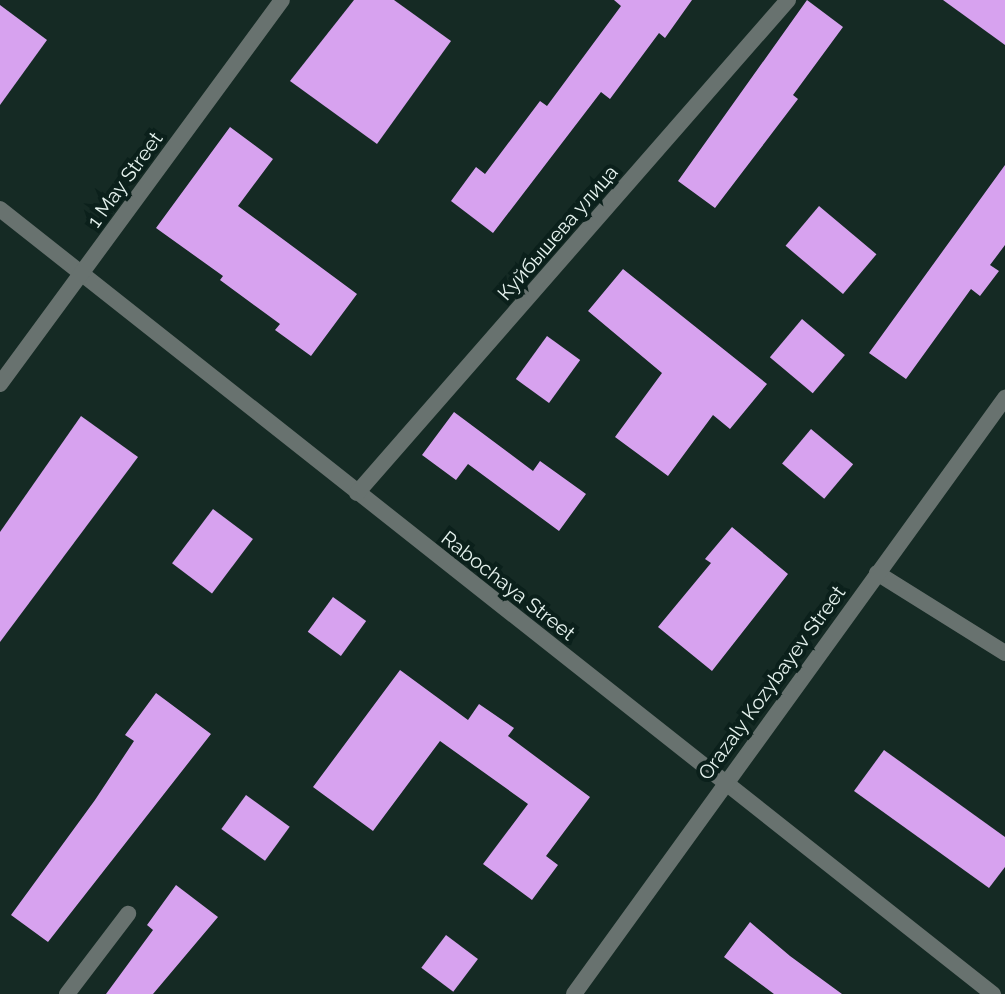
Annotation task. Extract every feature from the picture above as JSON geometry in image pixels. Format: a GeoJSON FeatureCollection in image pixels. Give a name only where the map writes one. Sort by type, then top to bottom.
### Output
{"type":"FeatureCollection","features":[{"type":"Feature","properties":{"kind":"street","name":"1 May Street"},"geometry":{"type":"LineString","coordinates":[[0,384],[282,0]]}},
{"type":"Feature","properties":{"kind":"street","name":"Куйбышева улица"},"geometry":{"type":"LineString","coordinates":[[357,493],[788,0]]}},
{"type":"Feature","properties":{"kind":"street","name":"Rabochaya Street"},"geometry":{"type":"LineString","coordinates":[[0,209],[83,271],[357,493],[993,994]]}},
{"type":"Feature","properties":{"kind":"street","name":"Orazaly Kozybayev Street"},"geometry":{"type":"LineString","coordinates":[[574,994],[725,781],[1005,398]]}},
{"type":"Feature","properties":{"kind":"street"},"geometry":{"type":"LineString","coordinates":[[877,573],[1005,653]]}},
{"type":"Feature","properties":{"kind":"street"},"geometry":{"type":"LineString","coordinates":[[67,994],[128,914]]}},
{"type":"Feature","properties":{"kind":"building"},"geometry":{"type":"Polygon","coordinates":[[[354,0],[394,0],[451,41],[377,144],[290,81],[354,0]]]}},
{"type":"Feature","properties":{"kind":"building"},"geometry":{"type":"Polygon","coordinates":[[[614,0],[692,0],[665,38],[659,33],[610,99],[601,92],[493,233],[451,201],[476,167],[485,174],[540,101],[547,106],[621,6],[614,0]]]}},
{"type":"Feature","properties":{"kind":"building"},"geometry":{"type":"Polygon","coordinates":[[[807,0],[843,27],[793,95],[798,99],[715,208],[678,181],[807,0]]]}},
{"type":"Feature","properties":{"kind":"building"},"geometry":{"type":"Polygon","coordinates":[[[943,0],[1005,0],[1005,45],[943,0]]]}},
{"type":"Feature","properties":{"kind":"building"},"geometry":{"type":"Polygon","coordinates":[[[0,5],[47,40],[0,105],[0,5]]]}},
{"type":"Feature","properties":{"kind":"building"},"geometry":{"type":"Polygon","coordinates":[[[230,127],[273,159],[238,206],[357,294],[311,356],[275,330],[280,324],[220,280],[223,276],[156,228],[230,127]]]}},
{"type":"Feature","properties":{"kind":"building"},"geometry":{"type":"Polygon","coordinates":[[[1005,165],[1005,245],[990,265],[999,271],[980,296],[971,289],[906,379],[869,353],[1005,165]]]}},
{"type":"Feature","properties":{"kind":"building"},"geometry":{"type":"Polygon","coordinates":[[[819,206],[876,254],[843,294],[786,246],[819,206]]]}},
{"type":"Feature","properties":{"kind":"building"},"geometry":{"type":"Polygon","coordinates":[[[623,269],[767,384],[730,429],[713,415],[668,476],[615,437],[662,373],[588,311],[623,269]]]}},
{"type":"Feature","properties":{"kind":"building"},"geometry":{"type":"Polygon","coordinates":[[[802,319],[845,355],[813,393],[770,357],[802,319]]]}},
{"type":"Feature","properties":{"kind":"building"},"geometry":{"type":"Polygon","coordinates":[[[547,336],[580,360],[549,403],[516,379],[547,336]]]}},
{"type":"Feature","properties":{"kind":"building"},"geometry":{"type":"Polygon","coordinates":[[[454,412],[533,471],[540,461],[586,494],[559,531],[468,464],[456,480],[422,455],[454,412]]]}},
{"type":"Feature","properties":{"kind":"building"},"geometry":{"type":"Polygon","coordinates":[[[81,416],[138,457],[0,642],[0,532],[81,416]]]}},
{"type":"Feature","properties":{"kind":"building"},"geometry":{"type":"Polygon","coordinates":[[[811,429],[853,464],[824,499],[782,463],[811,429]]]}},
{"type":"Feature","properties":{"kind":"building"},"geometry":{"type":"Polygon","coordinates":[[[213,509],[253,539],[212,593],[172,563],[213,509]]]}},
{"type":"Feature","properties":{"kind":"building"},"geometry":{"type":"Polygon","coordinates":[[[732,527],[788,574],[712,671],[658,627],[711,563],[705,559],[732,527]]]}},
{"type":"Feature","properties":{"kind":"building"},"geometry":{"type":"Polygon","coordinates":[[[333,597],[366,621],[341,656],[308,632],[333,597]]]}},
{"type":"Feature","properties":{"kind":"building"},"geometry":{"type":"Polygon","coordinates":[[[400,670],[468,720],[479,704],[514,728],[508,736],[590,797],[546,856],[558,865],[532,900],[483,864],[528,804],[440,741],[373,831],[313,787],[400,670]]]}},
{"type":"Feature","properties":{"kind":"building"},"geometry":{"type":"Polygon","coordinates":[[[156,693],[211,734],[48,942],[11,915],[134,741],[125,735],[156,693]]]}},
{"type":"Feature","properties":{"kind":"building"},"geometry":{"type":"Polygon","coordinates":[[[884,750],[1005,837],[1005,867],[989,888],[854,791],[884,750]]]}},
{"type":"Feature","properties":{"kind":"building"},"geometry":{"type":"Polygon","coordinates":[[[246,795],[290,827],[265,861],[221,829],[246,795]]]}},
{"type":"Feature","properties":{"kind":"building"},"geometry":{"type":"Polygon","coordinates":[[[176,885],[218,917],[153,994],[106,994],[153,930],[147,925],[176,885]]]}},
{"type":"Feature","properties":{"kind":"building"},"geometry":{"type":"Polygon","coordinates":[[[750,922],[842,994],[774,994],[724,957],[750,922]]]}},
{"type":"Feature","properties":{"kind":"building"},"geometry":{"type":"Polygon","coordinates":[[[446,935],[478,959],[453,992],[421,968],[446,935]]]}}]}
